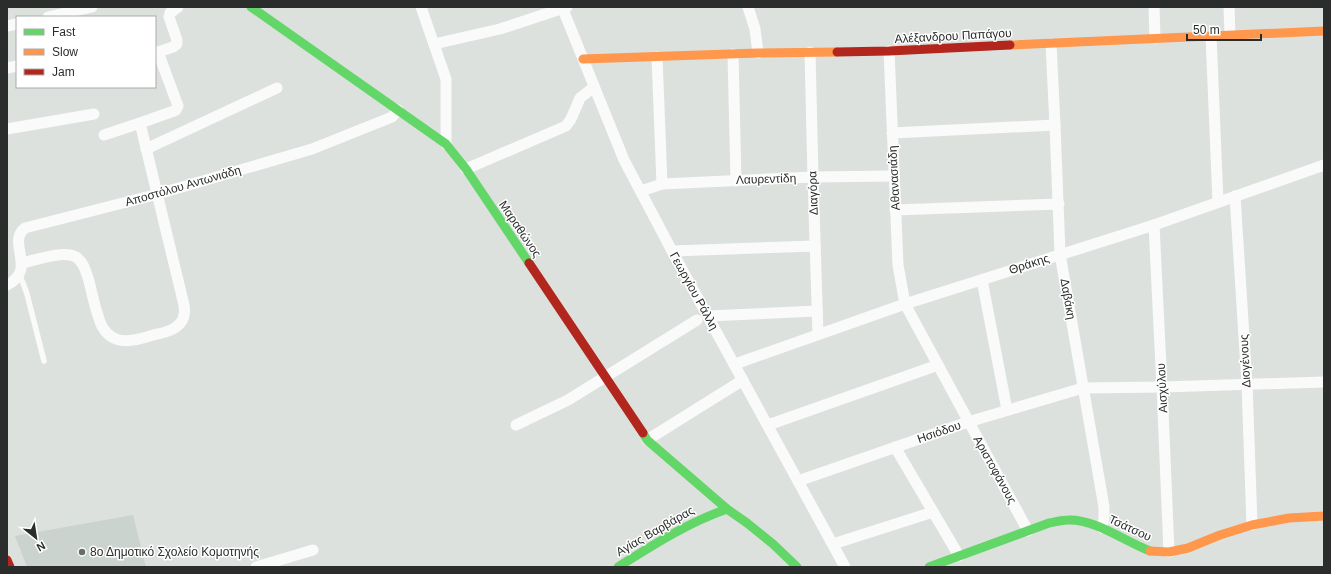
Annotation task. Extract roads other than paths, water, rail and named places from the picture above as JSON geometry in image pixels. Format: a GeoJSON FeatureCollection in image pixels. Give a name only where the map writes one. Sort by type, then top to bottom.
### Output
{"type":"FeatureCollection","features":[{"type":"Feature","properties":{"kind":"street"},"geometry":{"type":"LineString","coordinates":[[52,16],[92,7]]}},
{"type":"Feature","properties":{"kind":"street"},"geometry":{"type":"LineString","coordinates":[[104,135],[176,110],[178,106],[157,53],[177,44],[169,17],[170,13],[178,7]]}},
{"type":"Feature","properties":{"kind":"street","name":"Μαραθώνος"},"geometry":{"type":"LineString","coordinates":[[251,7],[446,144],[466,169],[647,440],[727,509],[773,544],[797,567]]}},
{"type":"Feature","properties":{"kind":"street"},"geometry":{"type":"LineString","coordinates":[[421,7],[446,79],[446,144]]}},
{"type":"Feature","properties":{"kind":"street"},"geometry":{"type":"LineString","coordinates":[[748,7],[755,29],[758,53]]}},
{"type":"Feature","properties":{"kind":"street"},"geometry":{"type":"LineString","coordinates":[[1154,7],[1155,38]]}},
{"type":"Feature","properties":{"kind":"street"},"geometry":{"type":"LineString","coordinates":[[1229,7],[1230,35]]}},
{"type":"Feature","properties":{"kind":"street"},"geometry":{"type":"LineString","coordinates":[[434,44],[500,29],[564,8]]}},
{"type":"Feature","properties":{"kind":"street","name":"Γεωργίου Ράλλη"},"geometry":{"type":"LineString","coordinates":[[564,8],[582,59],[624,160],[672,251],[845,567]]}},
{"type":"Feature","properties":{"kind":"street","name":"Αλέξανδρου Παπάγου"},"geometry":{"type":"LineString","coordinates":[[582,59],[758,53],[889,51],[1324,31]]}},
{"type":"Feature","properties":{"kind":"street"},"geometry":{"type":"LineString","coordinates":[[1211,36],[1218,202]]}},
{"type":"Feature","properties":{"kind":"street","name":"Δαβάκη"},"geometry":{"type":"LineString","coordinates":[[1051,44],[1060,254],[1104,508],[1102,528]]}},
{"type":"Feature","properties":{"kind":"street","name":"Αθανασιάδη"},"geometry":{"type":"LineString","coordinates":[[889,51],[898,265],[905,304]]}},
{"type":"Feature","properties":{"kind":"street","name":"Διαγόρα"},"geometry":{"type":"LineString","coordinates":[[810,52],[818,334]]}},
{"type":"Feature","properties":{"kind":"street"},"geometry":{"type":"LineString","coordinates":[[733,54],[736,181]]}},
{"type":"Feature","properties":{"kind":"street"},"geometry":{"type":"LineString","coordinates":[[657,57],[662,184]]}},
{"type":"Feature","properties":{"kind":"street"},"geometry":{"type":"LineString","coordinates":[[466,169],[566,126],[571,119],[580,98],[594,87]]}},
{"type":"Feature","properties":{"kind":"street"},"geometry":{"type":"LineString","coordinates":[[146,149],[277,88]]}},
{"type":"Feature","properties":{"kind":"street","name":"Αποστόλου Αντωνιάδη"},"geometry":{"type":"LineString","coordinates":[[19,275],[22,263],[18,238],[20,232],[25,228],[158,194],[312,149],[387,119],[398,110]]}},
{"type":"Feature","properties":{"kind":"street"},"geometry":{"type":"LineString","coordinates":[[7,129],[94,114]]}},
{"type":"Feature","properties":{"kind":"street"},"geometry":{"type":"LineString","coordinates":[[22,263],[65,254],[76,257],[86,270],[102,326],[106,332],[118,339],[124,341],[134,341],[165,332],[180,324],[184,315],[184,305],[140,123]]}},
{"type":"Feature","properties":{"kind":"street"},"geometry":{"type":"LineString","coordinates":[[892,133],[1055,125]]}},
{"type":"Feature","properties":{"kind":"street","name":"Θράκης"},"geometry":{"type":"LineString","coordinates":[[735,364],[905,304],[1154,224],[1324,165]]}},
{"type":"Feature","properties":{"kind":"street","name":"Λαυρεντίδη"},"geometry":{"type":"LineString","coordinates":[[641,191],[662,184],[894,176]]}},
{"type":"Feature","properties":{"kind":"street","name":"Διογένους"},"geometry":{"type":"LineString","coordinates":[[1235,196],[1247,384],[1252,525]]}},
{"type":"Feature","properties":{"kind":"street"},"geometry":{"type":"LineString","coordinates":[[895,210],[1058,204]]}},
{"type":"Feature","properties":{"kind":"street","name":"Αισχύλου"},"geometry":{"type":"LineString","coordinates":[[1154,224],[1169,552]]}},
{"type":"Feature","properties":{"kind":"street"},"geometry":{"type":"LineString","coordinates":[[672,251],[815,246]]}},
{"type":"Feature","properties":{"kind":"street"},"geometry":{"type":"LineString","coordinates":[[7,285],[19,275]]}},
{"type":"Feature","properties":{"kind":"street"},"geometry":{"type":"LineString","coordinates":[[982,280],[1007,410]]}},
{"type":"Feature","properties":{"kind":"street","name":"Αριστοφάνους"},"geometry":{"type":"LineString","coordinates":[[905,304],[1028,530]]}},
{"type":"Feature","properties":{"kind":"street"},"geometry":{"type":"LineString","coordinates":[[708,316],[817,312]]}},
{"type":"Feature","properties":{"kind":"street"},"geometry":{"type":"LineString","coordinates":[[516,425],[568,400],[697,320]]}},
{"type":"Feature","properties":{"kind":"street"},"geometry":{"type":"LineString","coordinates":[[768,425],[938,365]]}},
{"type":"Feature","properties":{"kind":"street"},"geometry":{"type":"LineString","coordinates":[[647,440],[743,380]]}},
{"type":"Feature","properties":{"kind":"street","name":"Ησιόδου"},"geometry":{"type":"LineString","coordinates":[[798,481],[968,422],[1083,388],[1324,382]]}},
{"type":"Feature","properties":{"kind":"street"},"geometry":{"type":"LineString","coordinates":[[895,447],[959,556]]}},
{"type":"Feature","properties":{"kind":"street","name":"Αγίας Βαρβάρας"},"geometry":{"type":"LineString","coordinates":[[618,567],[690,523],[709,514],[727,509]]}},
{"type":"Feature","properties":{"kind":"street"},"geometry":{"type":"LineString","coordinates":[[833,544],[933,512]]}},
{"type":"Feature","properties":{"kind":"street","name":"Τσάτσου"},"geometry":{"type":"LineString","coordinates":[[929,567],[1028,530],[1049,523],[1068,520],[1085,522],[1102,528],[1134,545],[1150,551],[1169,552],[1188,548],[1220,535],[1252,525],[1288,518],[1324,516]]}},
{"type":"Feature","properties":{"kind":"street"},"geometry":{"type":"LineString","coordinates":[[256,567],[314,550]]}},
{"type":"Feature","properties":{"kind":"street"},"geometry":{"type":"LineString","coordinates":[[7,560],[10,567]]}},
{"type":"Feature","properties":{"kind":"lane"},"geometry":{"type":"LineString","coordinates":[[19,275],[24,283],[44,361]]}},
{"type":"Feature","properties":{"kind":"place","name":"8ο Δημοτικό Σχολείο Κομοτηνής"},"geometry":{"type":"Point","coordinates":[82,552]}}]}
